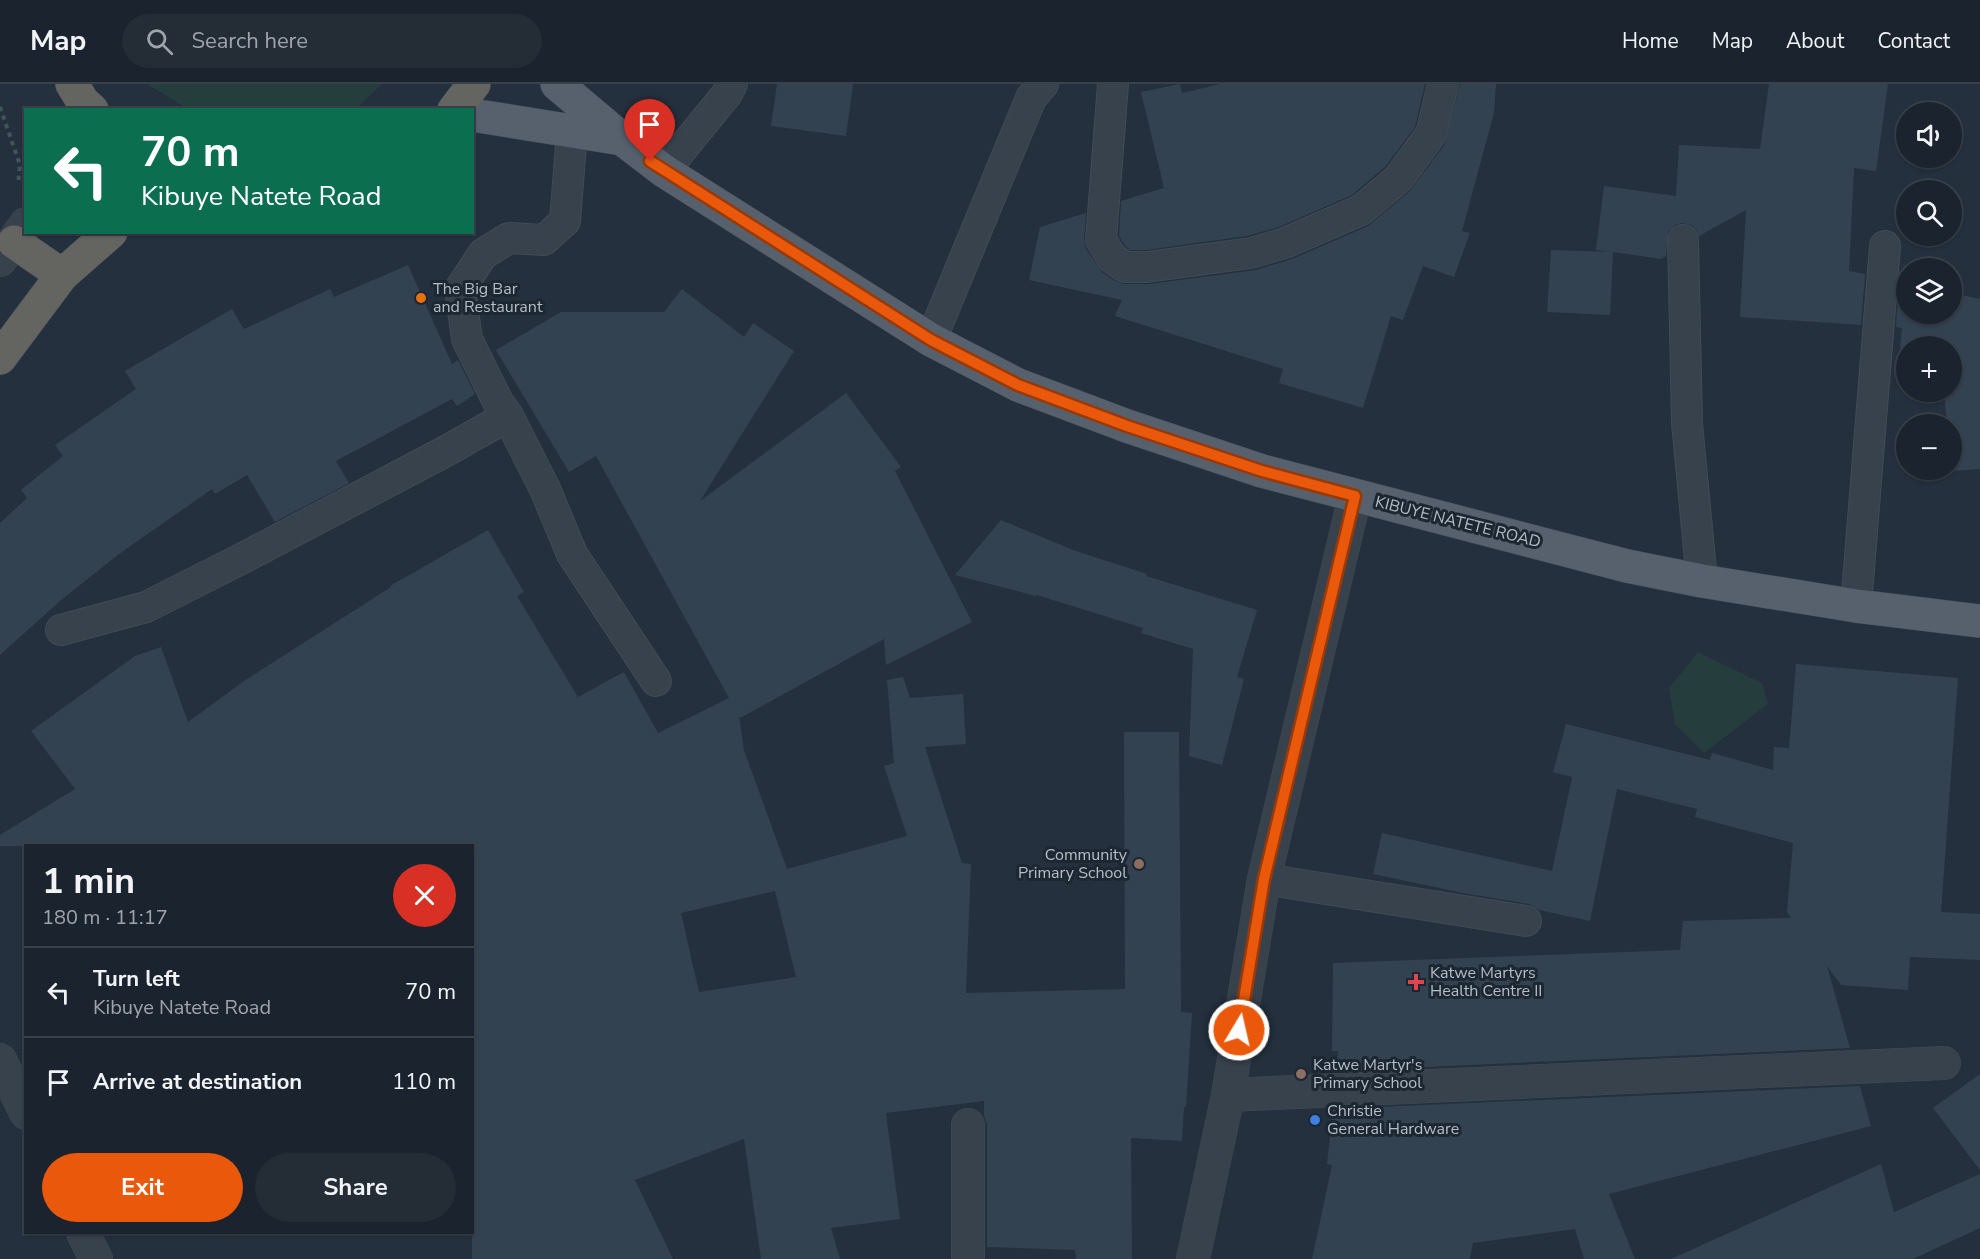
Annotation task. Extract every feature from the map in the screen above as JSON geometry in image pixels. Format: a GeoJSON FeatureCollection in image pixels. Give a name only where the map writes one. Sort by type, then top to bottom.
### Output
{"type":"FeatureCollection","features":[{"type":"Feature","properties":{"kind":"highway"},"geometry":{"type":"LineString","coordinates":[[456,108],[474,84]]}},
{"type":"Feature","properties":{"kind":"highway"},"geometry":{"type":"LineString","coordinates":[[0,358],[62,275],[109,234]]}},
{"type":"Feature","properties":{"kind":"highway"},"geometry":{"type":"LineString","coordinates":[[13,242],[62,275]]}},
{"type":"Feature","properties":{"kind":"main road","name":"KIBUYE NATETE ROAD"},"geometry":{"type":"LineString","coordinates":[[557,84],[664,171],[931,340],[1018,385],[1127,426],[1262,471],[1627,566],[1702,581],[1856,606],[1980,621]]}},
{"type":"Feature","properties":{"kind":"main road"},"geometry":{"type":"LineString","coordinates":[[474,116],[622,139]]}},
{"type":"Feature","properties":{"kind":"street"},"geometry":{"type":"LineString","coordinates":[[1193,1259],[1228,1095],[1264,879],[1355,496]]}},
{"type":"Feature","properties":{"kind":"street"},"geometry":{"type":"LineString","coordinates":[[0,1060],[24,1109]]}},
{"type":"Feature","properties":{"kind":"street"},"geometry":{"type":"LineString","coordinates":[[1228,1095],[1944,1063]]}},
{"type":"Feature","properties":{"kind":"street"},"geometry":{"type":"LineString","coordinates":[[968,1125],[968,1259]]}},
{"type":"Feature","properties":{"kind":"street"},"geometry":{"type":"LineString","coordinates":[[84,1234],[96,1259]]}},
{"type":"Feature","properties":{"kind":"lane"},"geometry":{"type":"LineString","coordinates":[[664,171],[726,95],[732,84]]}},
{"type":"Feature","properties":{"kind":"lane"},"geometry":{"type":"LineString","coordinates":[[931,340],[1031,98],[1043,84]]}},
{"type":"Feature","properties":{"kind":"lane"},"geometry":{"type":"LineString","coordinates":[[1113,84],[1101,240],[1112,258],[1125,267],[1147,267],[1251,253],[1285,243],[1361,210],[1398,179],[1431,134],[1443,84]]}},
{"type":"Feature","properties":{"kind":"lane"},"geometry":{"type":"LineString","coordinates":[[572,132],[565,221],[544,240],[509,238],[483,255],[460,289],[467,339],[545,489],[572,554],[656,681]]}},
{"type":"Feature","properties":{"kind":"lane"},"geometry":{"type":"LineString","coordinates":[[1683,240],[1687,423],[1702,581]]}},
{"type":"Feature","properties":{"kind":"lane"},"geometry":{"type":"LineString","coordinates":[[1856,606],[1885,246]]}},
{"type":"Feature","properties":{"kind":"lane"},"geometry":{"type":"LineString","coordinates":[[61,630],[146,608],[286,536],[508,416]]}},
{"type":"Feature","properties":{"kind":"lane"},"geometry":{"type":"LineString","coordinates":[[1264,879],[1526,921]]}},
{"type":"Feature","properties":{"kind":"path"},"geometry":{"type":"LineString","coordinates":[[0,107],[21,165],[18,186]]}},
{"type":"Feature","properties":{"kind":"green space"},"geometry":{"type":"Polygon","coordinates":[[[147,84],[382,84],[357,108],[186,108],[147,84]]]}},
{"type":"Feature","properties":{"kind":"green space"},"geometry":{"type":"Polygon","coordinates":[[[1698,652],[1762,683],[1768,704],[1704,753],[1675,724],[1669,688],[1698,652]]]}},
{"type":"Feature","properties":{"kind":"building"},"geometry":{"type":"Polygon","coordinates":[[[777,84],[853,84],[846,136],[771,126],[777,84]]]}},
{"type":"Feature","properties":{"kind":"building"},"geometry":{"type":"Polygon","coordinates":[[[1180,84],[1182,93],[1220,84],[1425,84],[1415,127],[1385,167],[1352,195],[1279,227],[1247,236],[1146,250],[1130,250],[1119,236],[1121,201],[1164,188],[1141,92],[1180,84]]]}},
{"type":"Feature","properties":{"kind":"building"},"geometry":{"type":"Polygon","coordinates":[[[1460,84],[1496,84],[1494,113],[1462,231],[1470,233],[1454,277],[1423,266],[1403,320],[1391,316],[1363,408],[1279,383],[1283,369],[1115,316],[1122,300],[1029,280],[1040,227],[1086,213],[1084,239],[1086,249],[1102,272],[1115,281],[1125,284],[1149,284],[1256,270],[1292,259],[1368,226],[1409,192],[1445,144],[1460,84]]]}},
{"type":"Feature","properties":{"kind":"building"},"geometry":{"type":"Polygon","coordinates":[[[1769,84],[1888,84],[1876,171],[1854,168],[1849,271],[1865,274],[1861,325],[1740,317],[1746,210],[1699,236],[1691,225],[1682,223],[1675,225],[1668,232],[1666,256],[1661,259],[1613,252],[1610,315],[1547,312],[1551,250],[1610,252],[1596,250],[1604,186],[1676,196],[1679,145],[1760,149],[1769,84]]]}},
{"type":"Feature","properties":{"kind":"building"},"geometry":{"type":"Polygon","coordinates":[[[408,265],[452,364],[458,360],[475,394],[457,406],[452,399],[336,461],[349,483],[275,522],[247,475],[215,494],[212,489],[119,554],[60,601],[0,655],[0,523],[27,498],[21,490],[63,456],[55,445],[136,389],[125,371],[232,309],[244,329],[330,289],[334,297],[408,265]]]}},
{"type":"Feature","properties":{"kind":"building"},"geometry":{"type":"Polygon","coordinates":[[[682,289],[744,337],[753,323],[794,351],[700,501],[846,393],[901,467],[895,471],[972,622],[886,665],[884,639],[740,718],[739,716],[744,750],[787,869],[907,836],[884,766],[894,763],[887,680],[903,677],[910,698],[963,694],[966,744],[925,747],[962,863],[971,864],[966,993],[1125,989],[1124,732],[1179,732],[1181,1012],[1192,1013],[1186,1107],[1184,1107],[1182,1141],[1131,1138],[1132,1259],[1076,1259],[1075,1250],[987,1247],[987,1125],[984,1101],[886,1113],[900,1219],[831,1228],[840,1259],[761,1259],[744,1139],[635,1180],[673,1259],[472,1259],[472,1234],[474,1234],[474,844],[24,844],[24,846],[0,846],[0,835],[75,789],[31,731],[135,656],[161,647],[188,722],[244,681],[390,586],[488,530],[524,592],[517,596],[578,697],[624,672],[658,733],[729,698],[596,456],[569,472],[496,350],[561,312],[664,312],[682,289]],[[775,891],[681,913],[699,992],[796,977],[775,891]]]}},
{"type":"Feature","properties":{"kind":"building"},"geometry":{"type":"Polygon","coordinates":[[[1962,295],[1980,299],[1980,469],[1962,470],[1962,414],[1946,414],[1945,402],[1962,402],[1962,336],[1901,336],[1902,328],[1896,327],[1896,324],[1962,324],[1962,295]]]}},
{"type":"Feature","properties":{"kind":"building"},"geometry":{"type":"Polygon","coordinates":[[[1001,520],[1073,550],[1147,574],[1146,576],[1257,610],[1237,677],[1244,679],[1222,765],[1189,756],[1193,649],[1141,633],[1143,628],[1037,595],[955,575],[1001,520]]]}},
{"type":"Feature","properties":{"kind":"building"},"geometry":{"type":"Polygon","coordinates":[[[1796,664],[1958,678],[1941,912],[1980,914],[1980,960],[1910,957],[1908,990],[1841,985],[1827,966],[1850,1048],[1336,1071],[1338,1051],[1332,1051],[1333,963],[1680,950],[1683,921],[1791,918],[1787,912],[1793,843],[1695,817],[1697,809],[1617,789],[1590,921],[1539,910],[1529,904],[1373,874],[1382,833],[1552,871],[1572,777],[1553,772],[1566,724],[1710,760],[1712,753],[1773,770],[1774,747],[1789,748],[1796,664]]]}},
{"type":"Feature","properties":{"kind":"building"},"geometry":{"type":"Polygon","coordinates":[[[1980,1074],[1980,1170],[1933,1108],[1980,1074]]]}},
{"type":"Feature","properties":{"kind":"building"},"geometry":{"type":"Polygon","coordinates":[[[1860,1086],[1871,1126],[1609,1194],[1635,1259],[1584,1259],[1575,1229],[1473,1243],[1470,1259],[1312,1259],[1332,1165],[1327,1164],[1333,1109],[1860,1086]]]}},
{"type":"Feature","properties":{"kind":"building"},"geometry":{"type":"Polygon","coordinates":[[[1881,1164],[1894,1212],[1980,1174],[1980,1228],[1913,1259],[1671,1259],[1881,1164]]]}},
{"type":"Feature","properties":{"kind":"place","name":"The Big Bar and Restaurant"},"geometry":{"type":"Point","coordinates":[421,298]}},
{"type":"Feature","properties":{"kind":"place","name":"Community Primary School"},"geometry":{"type":"Point","coordinates":[1139,864]}},
{"type":"Feature","properties":{"kind":"place","name":"Katwe Martyrs Health Centre II"},"geometry":{"type":"Point","coordinates":[1416,982]}},
{"type":"Feature","properties":{"kind":"place","name":"Katwe Martyr's Primary School"},"geometry":{"type":"Point","coordinates":[1301,1074]}},
{"type":"Feature","properties":{"kind":"place","name":"Christie General Hardware"},"geometry":{"type":"Point","coordinates":[1315,1120]}},
{"type":"Feature","properties":{"kind":"route"},"geometry":{"type":"LineString","coordinates":[[650,161],[931,340],[1018,385],[1127,426],[1262,471],[1355,496],[1264,879],[1239,1030]]}}]}
